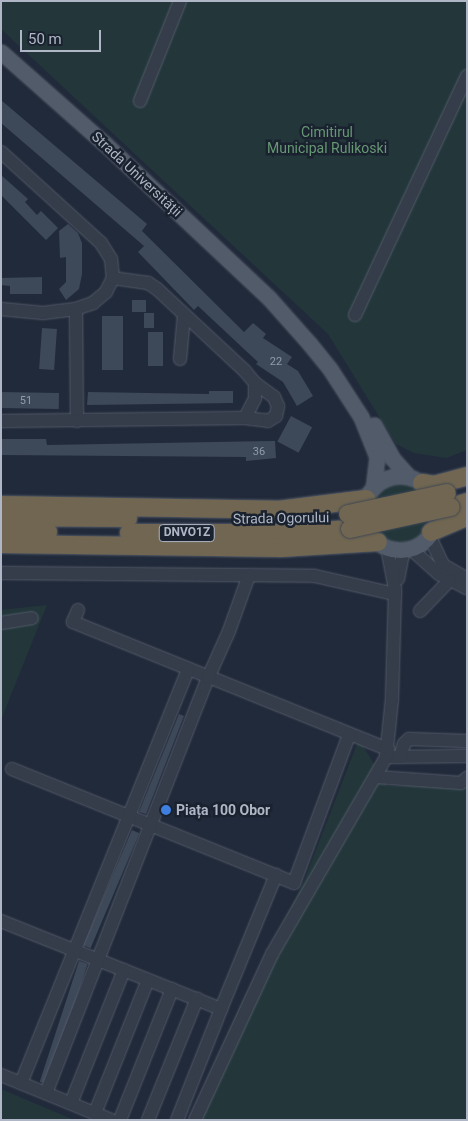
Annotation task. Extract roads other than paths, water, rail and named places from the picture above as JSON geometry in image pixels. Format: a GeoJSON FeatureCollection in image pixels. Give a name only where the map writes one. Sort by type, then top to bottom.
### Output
{"type":"FeatureCollection","features":[{"type":"Feature","properties":{"kind":"highway"},"geometry":{"type":"LineString","coordinates":[[415,480],[447,483],[467,476]]}},
{"type":"Feature","properties":{"kind":"highway","name":"Strada Ogorului"},"geometry":{"type":"LineString","coordinates":[[1,531],[293,533],[455,501],[467,487]]}},
{"type":"Feature","properties":{"kind":"highway"},"geometry":{"type":"LineString","coordinates":[[1,505],[278,510],[370,494]]}},
{"type":"Feature","properties":{"kind":"highway","name":"Strada Ogorului"},"geometry":{"type":"LineString","coordinates":[[1,517],[349,521]]}},
{"type":"Feature","properties":{"kind":"highway"},"geometry":{"type":"LineString","coordinates":[[430,533],[467,517]]}},
{"type":"Feature","properties":{"kind":"highway"},"geometry":{"type":"LineString","coordinates":[[1,544],[281,548],[382,545]]}},
{"type":"Feature","properties":{"kind":"main road","name":"Strada Universității"},"geometry":{"type":"LineString","coordinates":[[1,52],[104,143],[269,298],[303,325],[333,361],[392,458],[415,480]]}},
{"type":"Feature","properties":{"kind":"main road","name":"Strada Universității"},"geometry":{"type":"LineString","coordinates":[[269,298],[327,364],[361,416],[377,457],[370,494]]}},
{"type":"Feature","properties":{"kind":"main road"},"geometry":{"type":"LineString","coordinates":[[390,478],[415,480],[436,506],[430,533],[407,549],[382,545],[364,518],[370,494],[390,478]]}},
{"type":"Feature","properties":{"kind":"street"},"geometry":{"type":"LineString","coordinates":[[140,101],[180,1]]}},
{"type":"Feature","properties":{"kind":"street"},"geometry":{"type":"LineString","coordinates":[[355,315],[461,102],[467,76]]}},
{"type":"Feature","properties":{"kind":"street"},"geometry":{"type":"LineString","coordinates":[[1,152],[101,243],[111,260],[113,278],[106,292],[93,303],[76,309],[43,313],[1,309]]}},
{"type":"Feature","properties":{"kind":"street"},"geometry":{"type":"LineString","coordinates":[[1,421],[245,418],[268,421],[276,416],[278,406],[274,397],[255,383],[245,371],[148,283],[113,278]]}},
{"type":"Feature","properties":{"kind":"street"},"geometry":{"type":"LineString","coordinates":[[76,309],[77,421]]}},
{"type":"Feature","properties":{"kind":"street"},"geometry":{"type":"LineString","coordinates":[[180,359],[184,315]]}},
{"type":"Feature","properties":{"kind":"street"},"geometry":{"type":"LineString","coordinates":[[245,418],[256,398],[255,383]]}},
{"type":"Feature","properties":{"kind":"street"},"geometry":{"type":"LineString","coordinates":[[430,533],[442,566],[466,586]]}},
{"type":"Feature","properties":{"kind":"street"},"geometry":{"type":"LineString","coordinates":[[382,545],[395,592]]}},
{"type":"Feature","properties":{"kind":"street"},"geometry":{"type":"LineString","coordinates":[[195,1120],[272,954],[376,777],[387,753],[391,713],[395,592],[407,549],[449,581],[466,586]]}},
{"type":"Feature","properties":{"kind":"street"},"geometry":{"type":"LineString","coordinates":[[1,573],[315,576],[395,592]]}},
{"type":"Feature","properties":{"kind":"street"},"geometry":{"type":"LineString","coordinates":[[46,1093],[96,960],[210,674],[218,659],[249,575]]}},
{"type":"Feature","properties":{"kind":"street"},"geometry":{"type":"LineString","coordinates":[[420,611],[449,581]]}},
{"type":"Feature","properties":{"kind":"street"},"geometry":{"type":"LineString","coordinates":[[78,610],[72,622],[188,669],[210,674],[387,753],[400,757],[467,756]]}},
{"type":"Feature","properties":{"kind":"street"},"geometry":{"type":"LineString","coordinates":[[1,624],[32,618]]}},
{"type":"Feature","properties":{"kind":"street"},"geometry":{"type":"LineString","coordinates":[[21,1083],[188,669]]}},
{"type":"Feature","properties":{"kind":"street"},"geometry":{"type":"LineString","coordinates":[[12,769],[294,883],[349,735]]}},
{"type":"Feature","properties":{"kind":"street"},"geometry":{"type":"LineString","coordinates":[[400,757],[404,744],[409,739],[467,741]]}},
{"type":"Feature","properties":{"kind":"street"},"geometry":{"type":"LineString","coordinates":[[376,777],[461,783],[467,778]]}},
{"type":"Feature","properties":{"kind":"street"},"geometry":{"type":"LineString","coordinates":[[177,1120],[276,875]]}},
{"type":"Feature","properties":{"kind":"street"},"geometry":{"type":"LineString","coordinates":[[1,921],[221,1009]]}},
{"type":"Feature","properties":{"kind":"street"},"geometry":{"type":"LineString","coordinates":[[71,1103],[124,970]]}},
{"type":"Feature","properties":{"kind":"street"},"geometry":{"type":"LineString","coordinates":[[94,1113],[148,980]]}},
{"type":"Feature","properties":{"kind":"street"},"geometry":{"type":"LineString","coordinates":[[120,1120],[172,990]]}},
{"type":"Feature","properties":{"kind":"street"},"geometry":{"type":"LineString","coordinates":[[148,1120],[197,999]]}},
{"type":"Feature","properties":{"kind":"street"},"geometry":{"type":"LineString","coordinates":[[1,1075],[112,1120]]}},
{"type":"Feature","properties":{"kind":"place","name":"Piața 100 Obor"},"geometry":{"type":"Point","coordinates":[166,810]}},
{"type":"Feature","properties":{"kind":"park label","name":"Cimitirul Municipal Rulikoski"},"geometry":{"type":"Point","coordinates":[327,140]}}]}
